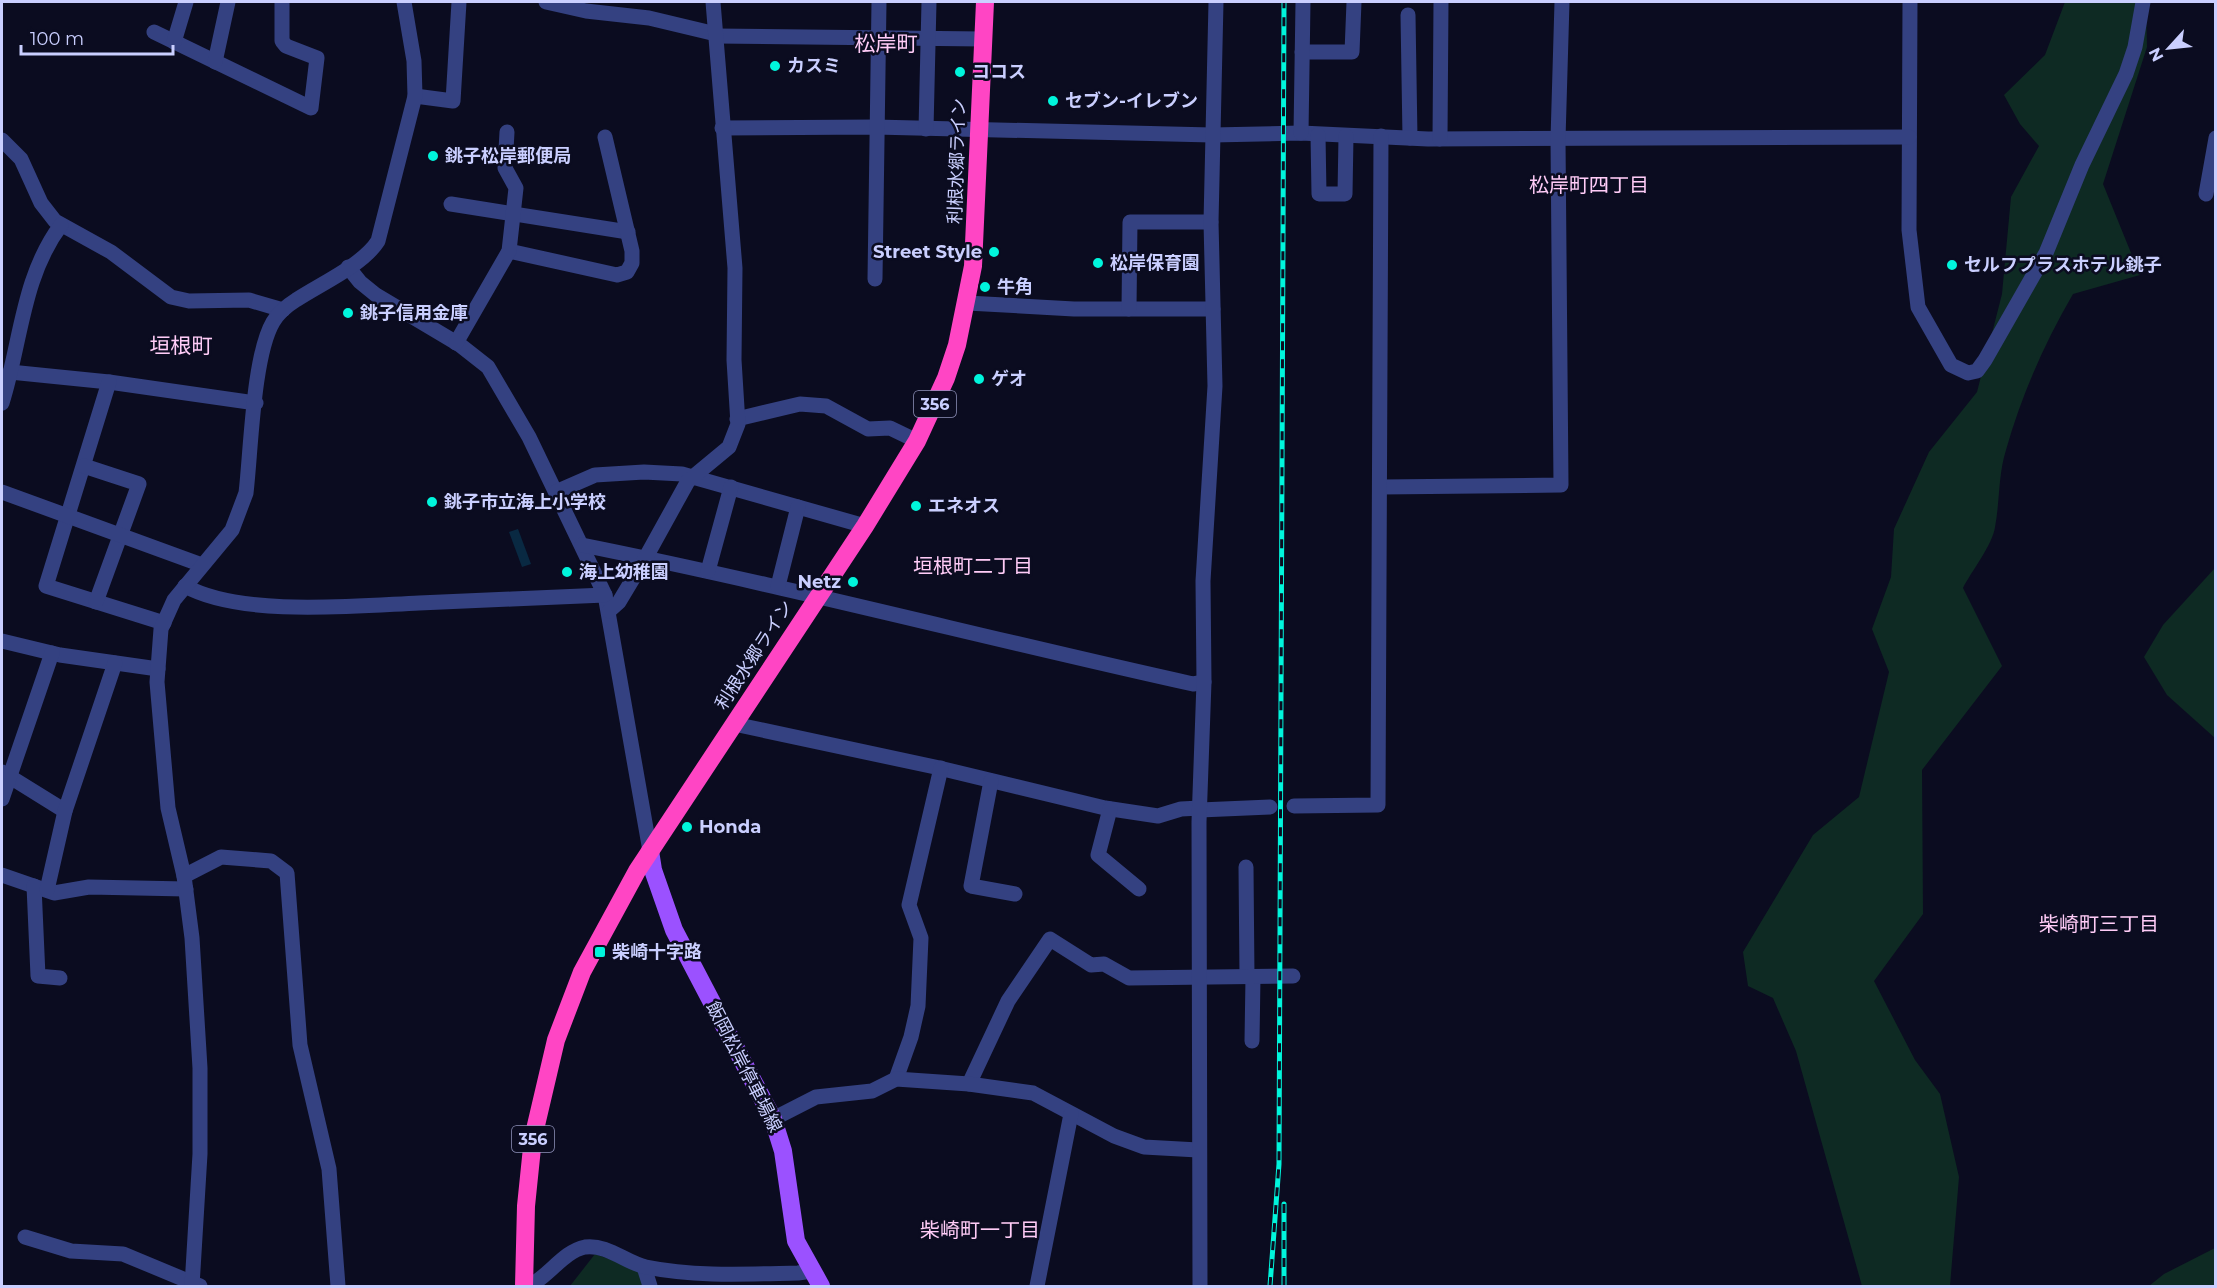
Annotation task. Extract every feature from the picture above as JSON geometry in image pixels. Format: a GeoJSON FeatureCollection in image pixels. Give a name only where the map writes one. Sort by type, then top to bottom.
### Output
{"type":"FeatureCollection","features":[{"type":"Feature","properties":{"kind":"highway","name":"利根水郷ライン"},"geometry":{"type":"LineString","coordinates":[[524,1287],[525,1206],[533,1138],[556,1040],[571,997],[595,946],[650,851],[865,525],[917,441],[946,378],[967,303],[973,266],[985,2]]}},
{"type":"Feature","properties":{"kind":"main road","name":"飯岡松岸停車場線"},"geometry":{"type":"LineString","coordinates":[[650,851],[653,870],[674,930],[773,1119],[783,1151],[794,1233],[821,1287]]}},
{"type":"Feature","properties":{"kind":"street"},"geometry":{"type":"LineString","coordinates":[[174,42],[186,2]]}},
{"type":"Feature","properties":{"kind":"street"},"geometry":{"type":"LineString","coordinates":[[215,62],[228,2]]}},
{"type":"Feature","properties":{"kind":"street"},"geometry":{"type":"LineString","coordinates":[[154,32],[311,108],[317,58],[286,46],[282,41],[282,2]]}},
{"type":"Feature","properties":{"kind":"street"},"geometry":{"type":"LineString","coordinates":[[25,1237],[71,1251],[123,1254],[195,1286],[200,1154],[200,1068],[192,938],[185,883],[168,808],[158,669],[164,623],[174,600],[232,530],[241,511],[246,493],[265,341],[273,321],[283,310],[367,255],[378,241],[415,96],[414,61],[404,2]]}},
{"type":"Feature","properties":{"kind":"street"},"geometry":{"type":"LineString","coordinates":[[415,96],[453,101],[459,2]]}},
{"type":"Feature","properties":{"kind":"street"},"geometry":{"type":"LineString","coordinates":[[546,2],[585,11],[649,18],[716,35],[983,39]]}},
{"type":"Feature","properties":{"kind":"street"},"geometry":{"type":"LineString","coordinates":[[609,611],[618,602],[646,557],[693,476],[729,447],[737,419],[734,360],[735,268],[713,2]]}},
{"type":"Feature","properties":{"kind":"street"},"geometry":{"type":"LineString","coordinates":[[875,279],[875,127],[879,2]]}},
{"type":"Feature","properties":{"kind":"street"},"geometry":{"type":"LineString","coordinates":[[926,129],[929,2]]}},
{"type":"Feature","properties":{"kind":"street"},"geometry":{"type":"LineString","coordinates":[[1200,1287],[1198,977],[1200,809],[1203,581],[1215,386],[1211,222],[1216,2]]}},
{"type":"Feature","properties":{"kind":"street"},"geometry":{"type":"LineString","coordinates":[[1301,133],[1303,2]]}},
{"type":"Feature","properties":{"kind":"street"},"geometry":{"type":"LineString","coordinates":[[1302,52],[1352,52],[1354,2]]}},
{"type":"Feature","properties":{"kind":"street"},"geometry":{"type":"LineString","coordinates":[[1440,139],[1441,2]]}},
{"type":"Feature","properties":{"kind":"street"},"geometry":{"type":"LineString","coordinates":[[1381,487],[1561,485],[1558,139],[1562,2]]}},
{"type":"Feature","properties":{"kind":"street"},"geometry":{"type":"LineString","coordinates":[[1910,2],[1909,230],[1918,307],[1952,365],[1968,373],[1977,371],[2046,253],[2082,165],[2126,74],[2135,47],[2143,2]]}},
{"type":"Feature","properties":{"kind":"street"},"geometry":{"type":"LineString","coordinates":[[1408,15],[1410,138]]}},
{"type":"Feature","properties":{"kind":"street"},"geometry":{"type":"LineString","coordinates":[[722,128],[875,127],[1212,135],[1301,133],[1440,139],[1909,137]]}},
{"type":"Feature","properties":{"kind":"street"},"geometry":{"type":"LineString","coordinates":[[456,343],[509,251],[516,188],[505,168],[507,132]]}},
{"type":"Feature","properties":{"kind":"street"},"geometry":{"type":"LineString","coordinates":[[1318,135],[1319,194],[1345,194],[1346,136]]}},
{"type":"Feature","properties":{"kind":"street"},"geometry":{"type":"LineString","coordinates":[[1294,806],[1378,806],[1381,136]]}},
{"type":"Feature","properties":{"kind":"street"},"geometry":{"type":"LineString","coordinates":[[509,251],[622,275],[632,263],[632,251],[606,137]]}},
{"type":"Feature","properties":{"kind":"street"},"geometry":{"type":"LineString","coordinates":[[2206,194],[2216,138]]}},
{"type":"Feature","properties":{"kind":"street"},"geometry":{"type":"LineString","coordinates":[[2,140],[21,159],[41,203],[61,225],[111,252],[171,297],[189,301],[249,300],[283,310]]}},
{"type":"Feature","properties":{"kind":"street"},"geometry":{"type":"LineString","coordinates":[[451,204],[628,232]]}},
{"type":"Feature","properties":{"kind":"street"},"geometry":{"type":"LineString","coordinates":[[1129,309],[1130,222],[1211,222]]}},
{"type":"Feature","properties":{"kind":"street"},"geometry":{"type":"LineString","coordinates":[[2,403],[32,283],[46,244],[61,225]]}},
{"type":"Feature","properties":{"kind":"street"},"geometry":{"type":"LineString","coordinates":[[348,267],[360,282],[376,295],[456,343],[488,367],[529,437],[605,595],[650,851]]}},
{"type":"Feature","properties":{"kind":"street"},"geometry":{"type":"LineString","coordinates":[[967,303],[1074,309],[1213,309]]}},
{"type":"Feature","properties":{"kind":"street"},"geometry":{"type":"LineString","coordinates":[[10,372],[109,382],[256,403]]}},
{"type":"Feature","properties":{"kind":"street"},"geometry":{"type":"LineString","coordinates":[[109,382],[46,586],[164,623]]}},
{"type":"Feature","properties":{"kind":"street"},"geometry":{"type":"LineString","coordinates":[[737,419],[800,404],[826,406],[868,429],[890,428],[917,441]]}},
{"type":"Feature","properties":{"kind":"street"},"geometry":{"type":"LineString","coordinates":[[84,466],[139,484],[96,602]]}},
{"type":"Feature","properties":{"kind":"street"},"geometry":{"type":"LineString","coordinates":[[556,492],[595,475],[644,472],[693,476],[865,525]]}},
{"type":"Feature","properties":{"kind":"street"},"geometry":{"type":"LineString","coordinates":[[708,571],[731,487]]}},
{"type":"Feature","properties":{"kind":"street"},"geometry":{"type":"LineString","coordinates":[[2,492],[202,565]]}},
{"type":"Feature","properties":{"kind":"street"},"geometry":{"type":"LineString","coordinates":[[778,586],[798,507]]}},
{"type":"Feature","properties":{"kind":"street"},"geometry":{"type":"LineString","coordinates":[[582,545],[819,595],[1026,647],[1193,684],[1203,682]]}},
{"type":"Feature","properties":{"kind":"street"},"geometry":{"type":"LineString","coordinates":[[185,586],[204,596],[238,603],[328,607],[605,595]]}},
{"type":"Feature","properties":{"kind":"street"},"geometry":{"type":"LineString","coordinates":[[2,641],[52,653],[158,669]]}},
{"type":"Feature","properties":{"kind":"street"},"geometry":{"type":"LineString","coordinates":[[2,799],[5,775],[52,653]]}},
{"type":"Feature","properties":{"kind":"street"},"geometry":{"type":"LineString","coordinates":[[60,978],[38,976],[40,888],[115,663]]}},
{"type":"Feature","properties":{"kind":"street"},"geometry":{"type":"LineString","coordinates":[[734,724],[941,768],[1110,809],[1158,816],[1181,809],[1270,807]]}},
{"type":"Feature","properties":{"kind":"street"},"geometry":{"type":"LineString","coordinates":[[896,1079],[911,1037],[918,1006],[921,938],[909,905],[941,768]]}},
{"type":"Feature","properties":{"kind":"street"},"geometry":{"type":"LineString","coordinates":[[5,775],[65,811]]}},
{"type":"Feature","properties":{"kind":"street"},"geometry":{"type":"LineString","coordinates":[[991,781],[971,886],[1015,894]]}},
{"type":"Feature","properties":{"kind":"street"},"geometry":{"type":"LineString","coordinates":[[1110,809],[1098,855],[1139,889]]}},
{"type":"Feature","properties":{"kind":"street"},"geometry":{"type":"LineString","coordinates":[[2,874],[54,893],[89,887],[185,883],[221,857],[271,861],[287,873],[300,1045],[329,1169],[338,1287]]}},
{"type":"Feature","properties":{"kind":"street"},"geometry":{"type":"LineString","coordinates":[[1246,867],[1252,1041]]}},
{"type":"Feature","properties":{"kind":"street"},"geometry":{"type":"LineString","coordinates":[[969,1084],[1008,1001],[1050,939],[1091,965],[1104,964],[1129,978],[1293,976]]}},
{"type":"Feature","properties":{"kind":"street"},"geometry":{"type":"LineString","coordinates":[[773,1119],[816,1097],[872,1091],[896,1079],[969,1084],[1033,1093],[1114,1136],[1144,1147],[1165,1150],[1198,1150]]}},
{"type":"Feature","properties":{"kind":"street"},"geometry":{"type":"LineString","coordinates":[[1037,1287],[1071,1114]]}},
{"type":"Feature","properties":{"kind":"street"},"geometry":{"type":"LineString","coordinates":[[529,1287],[572,1253],[585,1247],[606,1250],[644,1267],[711,1273],[798,1273],[812,1270]]}},
{"type":"Feature","properties":{"kind":"street"},"geometry":{"type":"LineString","coordinates":[[644,1267],[650,1287]]}},
{"type":"Feature","properties":{"kind":"green space"},"geometry":{"type":"Polygon","coordinates":[[[2065,2],[2146,2],[2147,47],[2103,184],[2140,275],[2073,294],[2043,350],[2026,390],[2003,460],[1993,534],[1963,588],[2002,666],[1922,770],[1923,914],[1874,981],[1915,1060],[1940,1094],[1959,1177],[1950,1286],[1862,1286],[1796,1051],[1773,998],[1748,986],[1743,952],[1813,835],[1859,797],[1889,672],[1872,629],[1891,577],[1894,529],[1929,452],[1977,392],[2002,294],[2011,197],[2039,146],[2020,124],[2004,95],[2045,55],[2065,2]]]}},
{"type":"Feature","properties":{"kind":"green space"},"geometry":{"type":"Polygon","coordinates":[[[2215,568],[2215,738],[2167,695],[2144,657],[2163,625],[2215,568]]]}},
{"type":"Feature","properties":{"kind":"green space"},"geometry":{"type":"Polygon","coordinates":[[[2215,1248],[2215,1286],[2149,1286],[2164,1274],[2215,1248]]]}},
{"type":"Feature","properties":{"kind":"green space"},"geometry":{"type":"Polygon","coordinates":[[[595,1254],[640,1270],[644,1286],[570,1286],[595,1254]]]}},
{"type":"Feature","properties":{"kind":"water"},"geometry":{"type":"Polygon","coordinates":[[[518,529],[531,564],[522,567],[509,532],[518,529]]]}},
{"type":"Feature","properties":{"kind":"railway"},"geometry":{"type":"LineString","coordinates":[[1270,1286],[1279,1164],[1284,2]]}},
{"type":"Feature","properties":{"kind":"railway"},"geometry":{"type":"LineString","coordinates":[[1284,1204],[1284,1286]]}},
{"type":"Feature","properties":{"kind":"place","name":"カスミ"},"geometry":{"type":"Point","coordinates":[775,66]}},
{"type":"Feature","properties":{"kind":"place","name":"ココス"},"geometry":{"type":"Point","coordinates":[960,72]}},
{"type":"Feature","properties":{"kind":"place","name":"セブン-イレブン"},"geometry":{"type":"Point","coordinates":[1053,101]}},
{"type":"Feature","properties":{"kind":"place","name":"銚子松岸郵便局"},"geometry":{"type":"Point","coordinates":[433,156]}},
{"type":"Feature","properties":{"kind":"place","name":"Street Style"},"geometry":{"type":"Point","coordinates":[994,252]}},
{"type":"Feature","properties":{"kind":"place","name":"松岸保育園"},"geometry":{"type":"Point","coordinates":[1098,263]}},
{"type":"Feature","properties":{"kind":"place","name":"セルフプラスホテル銚子"},"geometry":{"type":"Point","coordinates":[1952,265]}},
{"type":"Feature","properties":{"kind":"place","name":"牛角"},"geometry":{"type":"Point","coordinates":[985,287]}},
{"type":"Feature","properties":{"kind":"place","name":"銚子信用金庫"},"geometry":{"type":"Point","coordinates":[348,313]}},
{"type":"Feature","properties":{"kind":"place","name":"ゲオ"},"geometry":{"type":"Point","coordinates":[979,379]}},
{"type":"Feature","properties":{"kind":"place","name":"銚子市立海上小学校"},"geometry":{"type":"Point","coordinates":[432,502]}},
{"type":"Feature","properties":{"kind":"place","name":"エネオス"},"geometry":{"type":"Point","coordinates":[916,506]}},
{"type":"Feature","properties":{"kind":"place","name":"海上幼稚園"},"geometry":{"type":"Point","coordinates":[567,572]}},
{"type":"Feature","properties":{"kind":"place","name":"Netz"},"geometry":{"type":"Point","coordinates":[853,582]}},
{"type":"Feature","properties":{"kind":"place","name":"Honda"},"geometry":{"type":"Point","coordinates":[687,827]}},
{"type":"Feature","properties":{"kind":"place","name":"柴崎十字路"},"geometry":{"type":"Point","coordinates":[600,952]}},
{"type":"Feature","properties":{"kind":"district","name":"松岸町"},"geometry":{"type":"Point","coordinates":[886,44]}},
{"type":"Feature","properties":{"kind":"district","name":"松岸町四丁目"},"geometry":{"type":"Point","coordinates":[1589,185]}},
{"type":"Feature","properties":{"kind":"district","name":"垣根町"},"geometry":{"type":"Point","coordinates":[181,346]}},
{"type":"Feature","properties":{"kind":"district","name":"垣根町二丁目"},"geometry":{"type":"Point","coordinates":[973,566]}},
{"type":"Feature","properties":{"kind":"district","name":"柴崎町三丁目"},"geometry":{"type":"Point","coordinates":[2099,924]}},
{"type":"Feature","properties":{"kind":"district","name":"柴崎町一丁目"},"geometry":{"type":"Point","coordinates":[980,1230]}}]}
